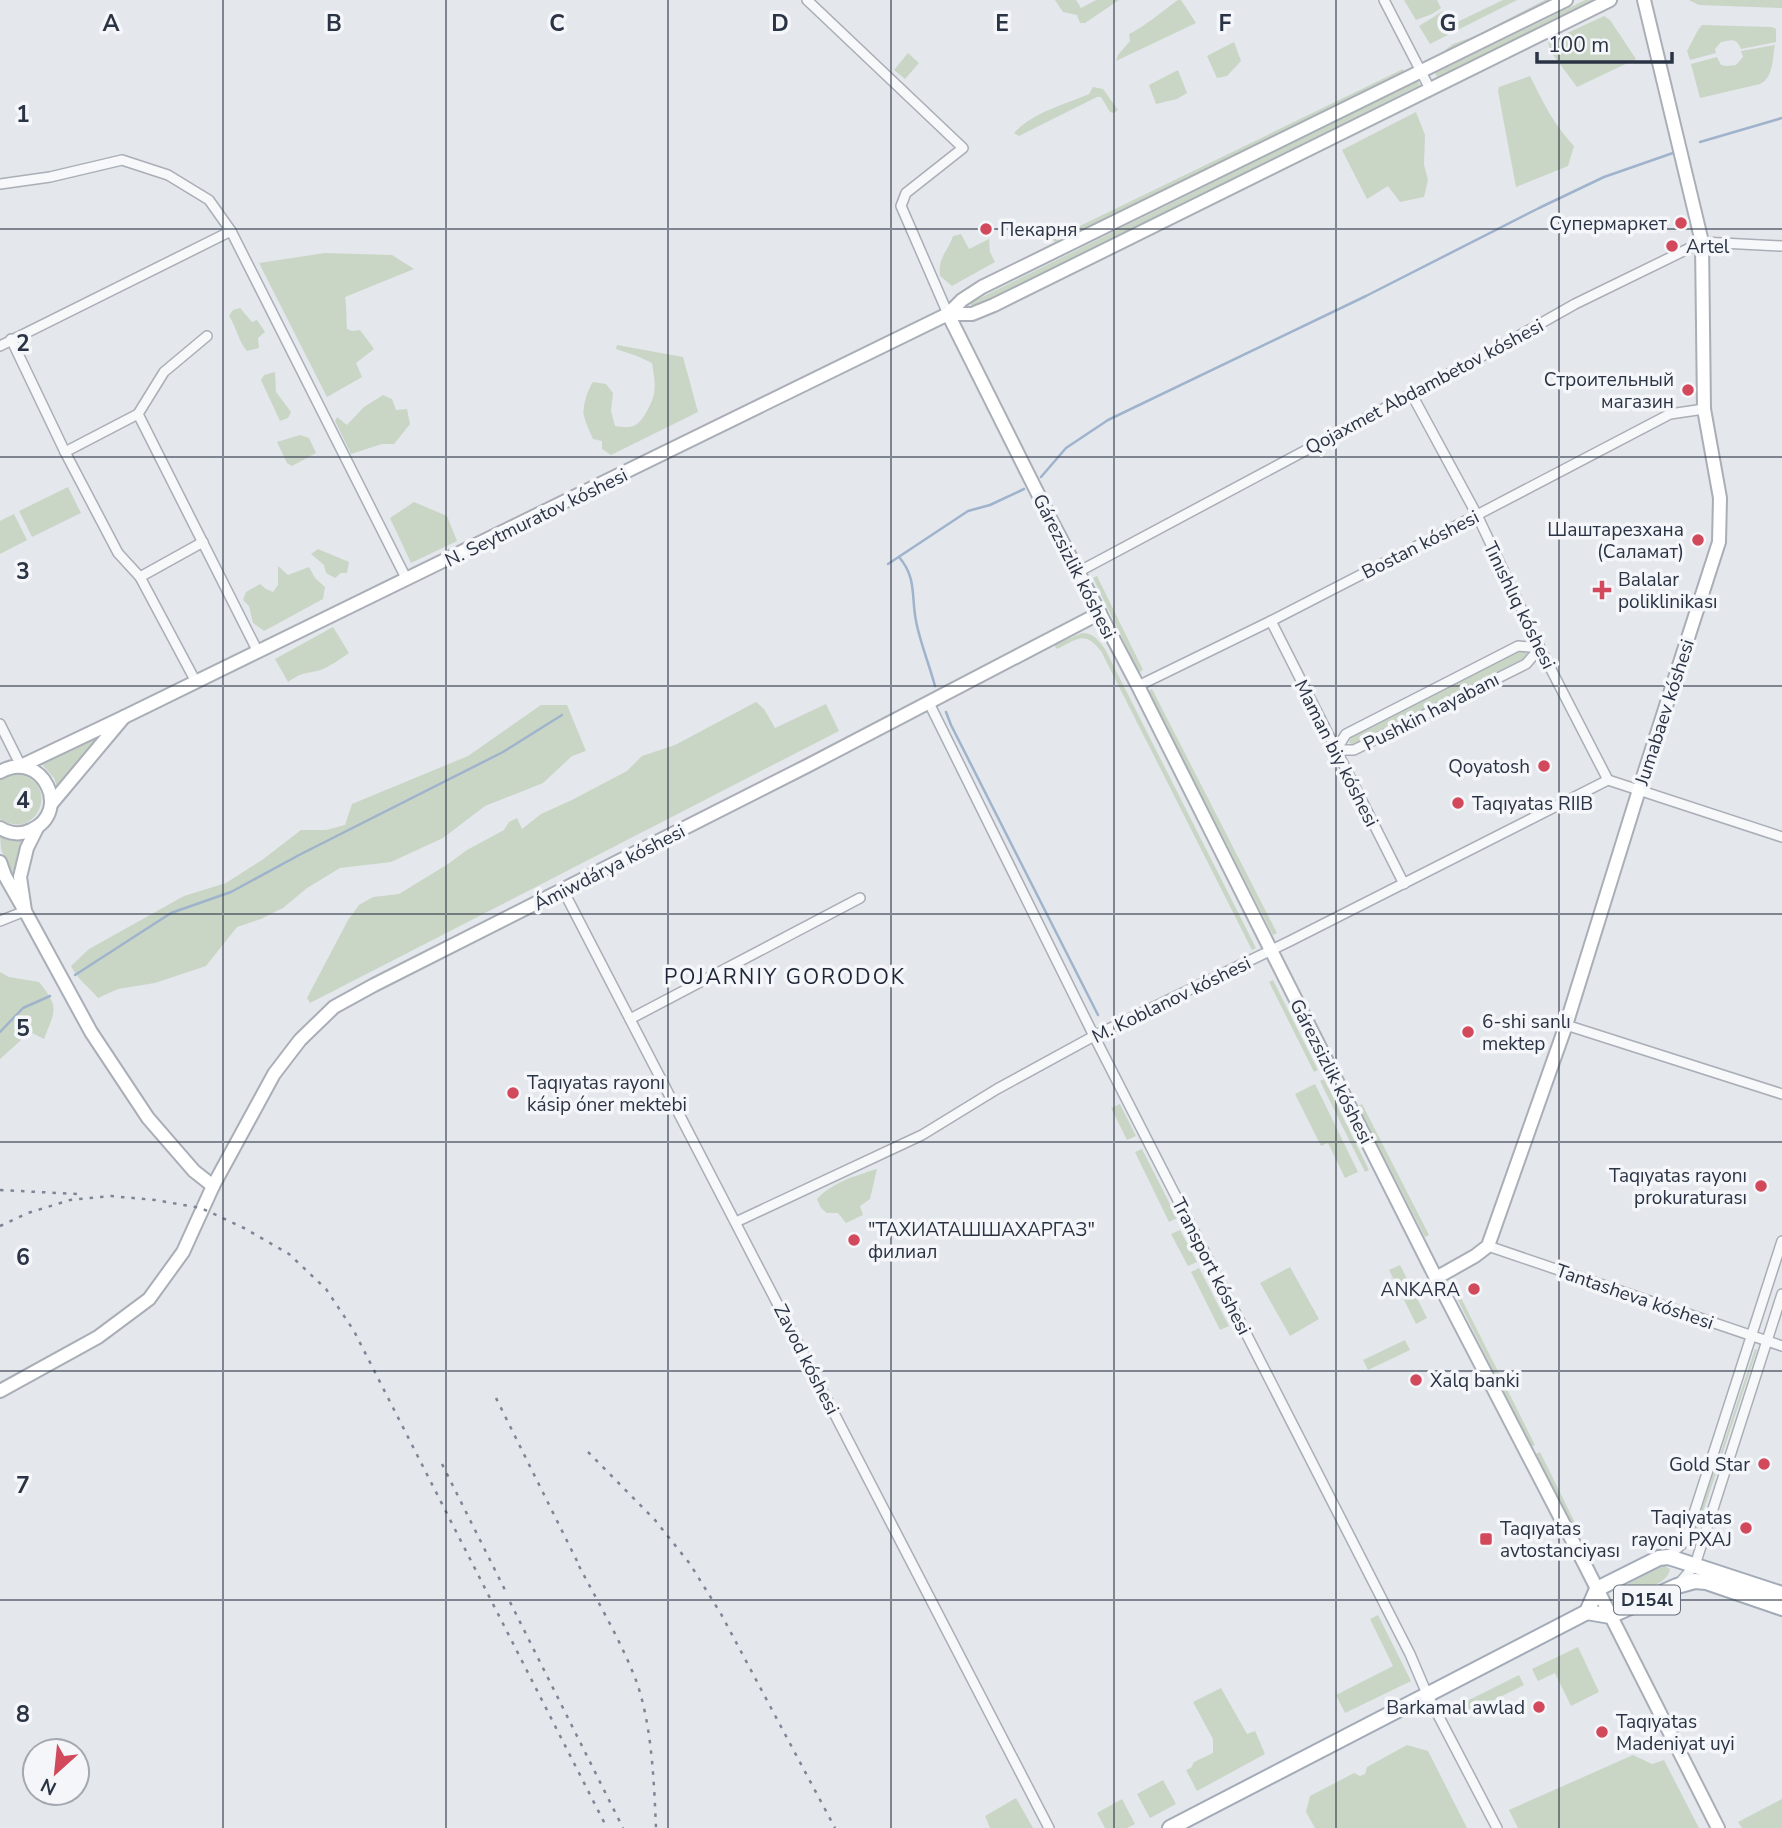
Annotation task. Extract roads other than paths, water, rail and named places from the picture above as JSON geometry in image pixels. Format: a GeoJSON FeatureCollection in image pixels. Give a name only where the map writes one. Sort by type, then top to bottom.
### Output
{"type":"FeatureCollection","features":[{"type":"Feature","properties":{"kind":"main road","name":"D154l"},"geometry":{"type":"LineString","coordinates":[[1587,1612],[1597,1589],[1651,1560],[1668,1557],[1695,1565],[1708,1576],[1782,1608]]}},
{"type":"Feature","properties":{"kind":"main road","name":"D154l"},"geometry":{"type":"LineString","coordinates":[[1170,1828],[1587,1612],[1611,1616],[1677,1586],[1708,1576],[1782,1594]]}},
{"type":"Feature","properties":{"kind":"street"},"geometry":{"type":"LineString","coordinates":[[807,0],[962,148],[906,193],[901,206],[948,314]]}},
{"type":"Feature","properties":{"kind":"street"},"geometry":{"type":"LineString","coordinates":[[1384,0],[1430,89]]}},
{"type":"Feature","properties":{"kind":"street"},"geometry":{"type":"LineString","coordinates":[[948,314],[962,300],[982,287],[1566,0]]}},
{"type":"Feature","properties":{"kind":"street"},"geometry":{"type":"LineString","coordinates":[[948,314],[972,314],[994,305],[1610,0]]}},
{"type":"Feature","properties":{"kind":"street","name":"Jumabaev kóshesi"},"geometry":{"type":"LineString","coordinates":[[1488,1246],[1566,1025],[1720,542],[1720,498],[1704,409],[1702,242],[1644,0]]}},
{"type":"Feature","properties":{"kind":"street"},"geometry":{"type":"LineString","coordinates":[[0,184],[50,177],[122,160],[168,175],[209,200],[231,231],[407,580]]}},
{"type":"Feature","properties":{"kind":"street"},"geometry":{"type":"LineString","coordinates":[[196,682],[139,578],[118,553],[4,341],[231,231]]}},
{"type":"Feature","properties":{"kind":"street","name":"Qojaxmet Abdambetov kóshesi"},"geometry":{"type":"LineString","coordinates":[[1079,572],[1575,304],[1702,242],[1782,246]]}},
{"type":"Feature","properties":{"kind":"street","name":"Gárezsizlik kóshesi"},"geometry":{"type":"LineString","coordinates":[[948,314],[1718,1828]]}},
{"type":"Feature","properties":{"kind":"street","name":"N. Seytmuratov kóshesi"},"geometry":{"type":"LineString","coordinates":[[0,772],[21,766],[124,717],[948,314]]}},
{"type":"Feature","properties":{"kind":"street"},"geometry":{"type":"LineString","coordinates":[[65,452],[138,414],[164,372],[208,336]]}},
{"type":"Feature","properties":{"kind":"street","name":"Tınıshlıq kóshesi"},"geometry":{"type":"LineString","coordinates":[[1412,393],[1477,515],[1608,780]]}},
{"type":"Feature","properties":{"kind":"street","name":"Bostan kóshesi"},"geometry":{"type":"LineString","coordinates":[[1138,686],[1271,621],[1670,414],[1704,409]]}},
{"type":"Feature","properties":{"kind":"street"},"geometry":{"type":"LineString","coordinates":[[138,414],[258,652]]}},
{"type":"Feature","properties":{"kind":"street"},"geometry":{"type":"LineString","coordinates":[[139,578],[203,542]]}},
{"type":"Feature","properties":{"kind":"street","name":"Ámiwdárya kóshesi"},"geometry":{"type":"LineString","coordinates":[[0,1391],[98,1337],[149,1298],[183,1252],[212,1186],[274,1074],[300,1040],[334,1007],[1100,613]]}},
{"type":"Feature","properties":{"kind":"street","name":"Maman biy kóshesi"},"geometry":{"type":"LineString","coordinates":[[1271,621],[1404,884]]}},
{"type":"Feature","properties":{"kind":"street","name":"Pushkin hayabanı"},"geometry":{"type":"LineString","coordinates":[[1336,750],[1346,734],[1518,646],[1541,648]]}},
{"type":"Feature","properties":{"kind":"street","name":"Pushkin hayabanı"},"geometry":{"type":"LineString","coordinates":[[1336,750],[1354,750],[1526,663],[1541,648]]}},
{"type":"Feature","properties":{"kind":"street","name":"Transport kóshesi"},"geometry":{"type":"LineString","coordinates":[[929,703],[1094,1036],[1497,1828]]}},
{"type":"Feature","properties":{"kind":"street"},"geometry":{"type":"LineString","coordinates":[[51,803],[124,717]]}},
{"type":"Feature","properties":{"kind":"street"},"geometry":{"type":"LineString","coordinates":[[0,724],[21,766],[40,775],[51,792],[49,813],[37,828],[27,848],[20,877],[25,911]]}},
{"type":"Feature","properties":{"kind":"street"},"geometry":{"type":"LineString","coordinates":[[1608,780],[1782,837]]}},
{"type":"Feature","properties":{"kind":"street","name":"M. Koblanov kóshesi"},"geometry":{"type":"LineString","coordinates":[[736,1222],[922,1135],[997,1089],[1094,1036],[1271,951],[1608,780]]}},
{"type":"Feature","properties":{"kind":"street"},"geometry":{"type":"LineString","coordinates":[[0,828],[17,834],[37,828]]}},
{"type":"Feature","properties":{"kind":"street"},"geometry":{"type":"LineString","coordinates":[[0,862],[5,876],[91,1032],[148,1118],[194,1171],[212,1186]]}},
{"type":"Feature","properties":{"kind":"street","name":"Zavod kóshesi"},"geometry":{"type":"LineString","coordinates":[[563,890],[1049,1828]]}},
{"type":"Feature","properties":{"kind":"street"},"geometry":{"type":"LineString","coordinates":[[630,1020],[860,898]]}},
{"type":"Feature","properties":{"kind":"street"},"geometry":{"type":"LineString","coordinates":[[0,921],[25,911]]}},
{"type":"Feature","properties":{"kind":"street"},"geometry":{"type":"LineString","coordinates":[[1566,1025],[1782,1094]]}},
{"type":"Feature","properties":{"kind":"street"},"geometry":{"type":"LineString","coordinates":[[1668,1557],[1687,1535],[1782,1241]]}},
{"type":"Feature","properties":{"kind":"street"},"geometry":{"type":"LineString","coordinates":[[1436,1278],[1488,1246]]}},
{"type":"Feature","properties":{"kind":"street","name":"Tantasheva kóshesi"},"geometry":{"type":"LineString","coordinates":[[1488,1246],[1782,1346]]}},
{"type":"Feature","properties":{"kind":"street"},"geometry":{"type":"LineString","coordinates":[[1677,1586],[1695,1565],[1782,1294]]}},
{"type":"Feature","properties":{"kind":"waterway"},"geometry":{"type":"LineString","coordinates":[[1700,142],[1782,118]]}},
{"type":"Feature","properties":{"kind":"waterway"},"geometry":{"type":"LineString","coordinates":[[1041,477],[1066,448],[1108,420],[1366,296],[1604,177],[1673,153]]}},
{"type":"Feature","properties":{"kind":"waterway"},"geometry":{"type":"LineString","coordinates":[[888,564],[968,511],[990,505],[1024,489]]}},
{"type":"Feature","properties":{"kind":"waterway"},"geometry":{"type":"LineString","coordinates":[[899,557],[909,572],[918,629],[935,686]]}},
{"type":"Feature","properties":{"kind":"waterway"},"geometry":{"type":"LineString","coordinates":[[946,712],[1098,1015]]}},
{"type":"Feature","properties":{"kind":"waterway"},"geometry":{"type":"LineString","coordinates":[[75,975],[171,913],[231,892],[503,752],[562,715]]}},
{"type":"Feature","properties":{"kind":"waterway"},"geometry":{"type":"LineString","coordinates":[[0,1032],[23,1008],[50,996]]}},
{"type":"Feature","properties":{"kind":"railway"},"geometry":{"type":"LineString","coordinates":[[0,1190],[77,1194]]}},
{"type":"Feature","properties":{"kind":"railway"},"geometry":{"type":"LineString","coordinates":[[0,1226],[28,1213],[70,1200],[111,1196],[201,1208],[244,1228],[289,1254],[326,1289],[354,1331],[607,1828]]}},
{"type":"Feature","properties":{"kind":"railway"},"geometry":{"type":"LineString","coordinates":[[496,1398],[578,1563]]}},
{"type":"Feature","properties":{"kind":"railway"},"geometry":{"type":"LineString","coordinates":[[588,1452],[655,1520],[690,1564],[721,1614],[835,1828]]}},
{"type":"Feature","properties":{"kind":"railway"},"geometry":{"type":"LineString","coordinates":[[442,1464],[505,1590]]}},
{"type":"Feature","properties":{"kind":"railway"},"geometry":{"type":"LineString","coordinates":[[579,1566],[624,1653],[642,1700],[651,1755],[656,1828]]}},
{"type":"Feature","properties":{"kind":"railway"},"geometry":{"type":"LineString","coordinates":[[510,1602],[623,1828]]}},
{"type":"Feature","properties":{"kind":"place","name":"Супермаркет"},"geometry":{"type":"Point","coordinates":[1681,223]}},
{"type":"Feature","properties":{"kind":"place","name":"Пекарня"},"geometry":{"type":"Point","coordinates":[986,229]}},
{"type":"Feature","properties":{"kind":"place","name":"Artel"},"geometry":{"type":"Point","coordinates":[1672,246]}},
{"type":"Feature","properties":{"kind":"place","name":"Строительный магазин"},"geometry":{"type":"Point","coordinates":[1688,390]}},
{"type":"Feature","properties":{"kind":"place","name":"Шаштарезхана (Саламат)"},"geometry":{"type":"Point","coordinates":[1698,540]}},
{"type":"Feature","properties":{"kind":"place","name":"Balalar poliklinikası"},"geometry":{"type":"Point","coordinates":[1602,590]}},
{"type":"Feature","properties":{"kind":"place","name":"Qoyatosh"},"geometry":{"type":"Point","coordinates":[1544,766]}},
{"type":"Feature","properties":{"kind":"place","name":"Taqıyatas RIIB"},"geometry":{"type":"Point","coordinates":[1458,803]}},
{"type":"Feature","properties":{"kind":"place","name":"6-shi sanlı mektep"},"geometry":{"type":"Point","coordinates":[1468,1032]}},
{"type":"Feature","properties":{"kind":"place","name":"Taqıyatas rayonı kásip óner mektebi"},"geometry":{"type":"Point","coordinates":[513,1093]}},
{"type":"Feature","properties":{"kind":"place","name":"Taqıyatas rayonı prokuraturası"},"geometry":{"type":"Point","coordinates":[1761,1186]}},
{"type":"Feature","properties":{"kind":"place","name":"\"ТАХИАТАШШАХАРГАЗ\" филиал"},"geometry":{"type":"Point","coordinates":[854,1240]}},
{"type":"Feature","properties":{"kind":"place","name":"ANKARA"},"geometry":{"type":"Point","coordinates":[1474,1289]}},
{"type":"Feature","properties":{"kind":"place","name":"Xalq banki"},"geometry":{"type":"Point","coordinates":[1416,1380]}},
{"type":"Feature","properties":{"kind":"place","name":"Gold Star"},"geometry":{"type":"Point","coordinates":[1764,1464]}},
{"type":"Feature","properties":{"kind":"place","name":"Taqiyatas rayoni PXAJ"},"geometry":{"type":"Point","coordinates":[1746,1528]}},
{"type":"Feature","properties":{"kind":"place","name":"Taqıyatas avtostanciyası"},"geometry":{"type":"Point","coordinates":[1486,1539]}},
{"type":"Feature","properties":{"kind":"place","name":"Barkamal awlad"},"geometry":{"type":"Point","coordinates":[1539,1707]}},
{"type":"Feature","properties":{"kind":"place","name":"Taqıyatas Madeniyat uyi"},"geometry":{"type":"Point","coordinates":[1602,1732]}},
{"type":"Feature","properties":{"kind":"district","name":"POJARNIY GORODOK"},"geometry":{"type":"Point","coordinates":[785,977]}}]}
